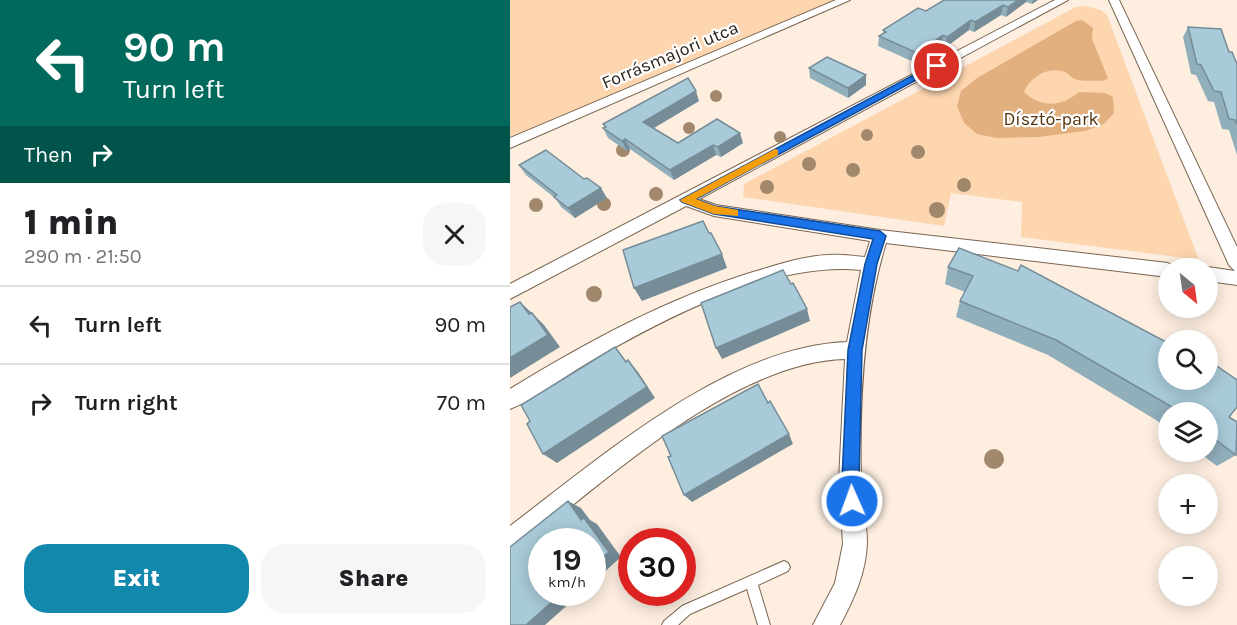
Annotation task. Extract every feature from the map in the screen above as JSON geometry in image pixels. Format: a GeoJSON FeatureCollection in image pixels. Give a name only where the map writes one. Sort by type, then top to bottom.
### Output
{"type":"FeatureCollection","features":[{"type":"Feature","properties":{"kind":"street","name":"Forrásmajori utca"},"geometry":{"type":"LineString","coordinates":[[510,143],[845,0]]}},
{"type":"Feature","properties":{"kind":"street"},"geometry":{"type":"LineString","coordinates":[[510,292],[1063,0]]}},
{"type":"Feature","properties":{"kind":"street"},"geometry":{"type":"LineString","coordinates":[[1114,0],[1237,265]]}},
{"type":"Feature","properties":{"kind":"street"},"geometry":{"type":"LineString","coordinates":[[686,200],[714,210],[880,236],[1158,269]]}},
{"type":"Feature","properties":{"kind":"street"},"geometry":{"type":"LineString","coordinates":[[826,625],[847,587],[855,544],[850,480],[855,350],[871,264],[880,236]]}},
{"type":"Feature","properties":{"kind":"street"},"geometry":{"type":"LineString","coordinates":[[510,400],[567,363],[640,323],[722,288],[830,261],[871,264]]}},
{"type":"Feature","properties":{"kind":"street"},"geometry":{"type":"LineString","coordinates":[[1218,275],[1237,278]]}},
{"type":"Feature","properties":{"kind":"street"},"geometry":{"type":"LineString","coordinates":[[510,541],[628,450],[712,394],[760,371],[812,353],[855,350]]}},
{"type":"Feature","properties":{"kind":"lane"},"geometry":{"type":"LineString","coordinates":[[668,625],[686,610],[784,567]]}},
{"type":"Feature","properties":{"kind":"lane"},"geometry":{"type":"LineString","coordinates":[[751,582],[764,625]]}},
{"type":"Feature","properties":{"kind":"green space"},"geometry":{"type":"Polygon","coordinates":[[[510,0],[846,0],[510,137],[510,0]]]}},
{"type":"Feature","properties":{"kind":"green space","name":"Dísztó-park"},"geometry":{"type":"Polygon","coordinates":[[[1086,6],[1101,10],[1107,15],[1198,258],[1021,237],[1022,202],[951,193],[944,226],[743,197],[744,184],[1076,7],[1086,6]]]}},
{"type":"Feature","properties":{"kind":"shaded area"},"geometry":{"type":"Polygon","coordinates":[[[1082,20],[1093,28],[1092,39],[1108,78],[1104,81],[1082,80],[1074,79],[1061,71],[1048,71],[1031,81],[1024,92],[1037,101],[1051,104],[1065,101],[1079,92],[1105,93],[1113,97],[1114,113],[1104,124],[1085,131],[1039,137],[996,138],[977,134],[964,123],[957,106],[961,91],[977,78],[1076,21],[1082,20]]]}},
{"type":"Feature","properties":{"kind":"building"},"geometry":{"type":"Polygon","coordinates":[[[944,0],[1018,0],[1008,7],[1003,5],[975,22],[971,20],[947,37],[943,35],[917,53],[879,36],[886,32],[883,30],[918,8],[926,11],[944,0]]]}},
{"type":"Feature","properties":{"kind":"building"},"geometry":{"type":"Polygon","coordinates":[[[1188,27],[1221,29],[1229,52],[1232,52],[1237,64],[1237,124],[1235,120],[1229,119],[1221,92],[1214,91],[1201,65],[1197,64],[1188,27]]]}},
{"type":"Feature","properties":{"kind":"building"},"geometry":{"type":"Polygon","coordinates":[[[827,57],[866,75],[848,88],[809,68],[827,57]]]}},
{"type":"Feature","properties":{"kind":"building"},"geometry":{"type":"Polygon","coordinates":[[[688,78],[696,91],[643,122],[678,143],[717,119],[740,133],[718,147],[713,145],[670,170],[625,139],[622,141],[603,128],[606,127],[603,124],[688,78]]]}},
{"type":"Feature","properties":{"kind":"building"},"geometry":{"type":"Polygon","coordinates":[[[546,150],[584,179],[587,178],[601,188],[568,208],[554,197],[557,195],[519,165],[546,150]]]}},
{"type":"Feature","properties":{"kind":"building"},"geometry":{"type":"Polygon","coordinates":[[[703,221],[722,254],[634,288],[623,250],[703,221]]]}},
{"type":"Feature","properties":{"kind":"building"},"geometry":{"type":"Polygon","coordinates":[[[959,248],[1018,271],[1021,265],[1158,338],[1158,390],[1218,390],[1218,367],[1237,380],[1237,407],[1229,417],[1237,422],[1236,455],[1218,442],[1218,402],[1163,402],[1056,340],[960,301],[973,276],[948,267],[959,248]]]}},
{"type":"Feature","properties":{"kind":"building"},"geometry":{"type":"Polygon","coordinates":[[[783,270],[807,309],[716,348],[701,303],[783,270]]]}},
{"type":"Feature","properties":{"kind":"building"},"geometry":{"type":"Polygon","coordinates":[[[520,302],[529,314],[532,313],[548,335],[510,358],[510,307],[520,302]]]}},
{"type":"Feature","properties":{"kind":"building"},"geometry":{"type":"Polygon","coordinates":[[[615,347],[626,362],[628,360],[647,387],[543,454],[527,424],[530,421],[521,405],[615,347]]]}},
{"type":"Feature","properties":{"kind":"building"},"geometry":{"type":"Polygon","coordinates":[[[758,384],[789,434],[684,495],[662,436],[758,384]]]}},
{"type":"Feature","properties":{"kind":"building"},"geometry":{"type":"Polygon","coordinates":[[[568,501],[581,520],[584,518],[591,528],[534,528],[568,501]]]}},
{"type":"Feature","properties":{"kind":"building"},"geometry":{"type":"Polygon","coordinates":[[[528,533],[528,606],[547,606],[526,625],[510,625],[510,547],[528,533]]]}},
{"type":"Feature","properties":{"kind":"slow traffic"},"geometry":{"type":"LineString","coordinates":[[734,213],[714,210],[686,200],[775,153]]}},
{"type":"Feature","properties":{"kind":"route"},"geometry":{"type":"LineString","coordinates":[[852,501],[850,480],[855,350],[871,264],[880,236],[714,210],[686,200],[937,66]]}}]}
